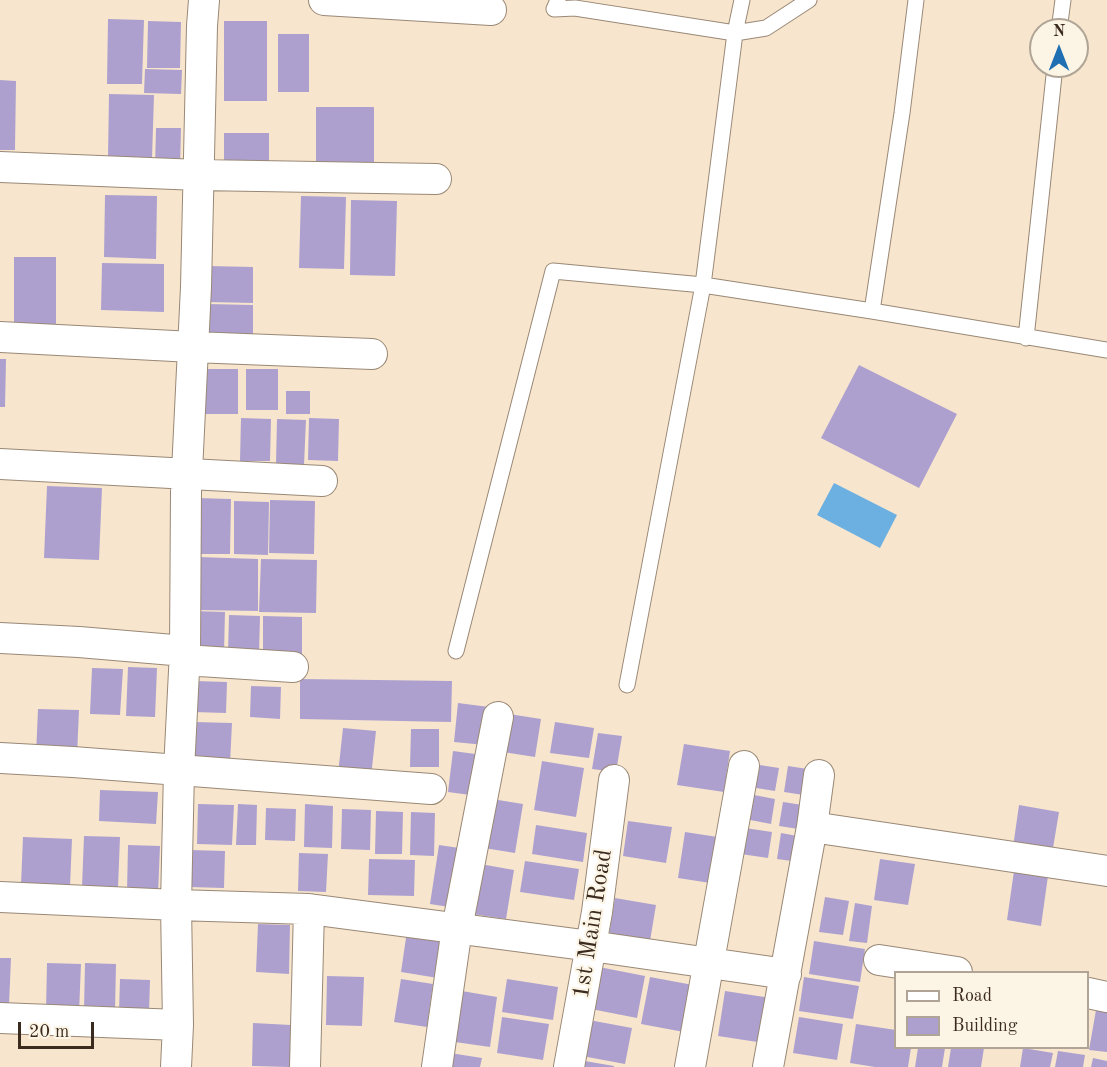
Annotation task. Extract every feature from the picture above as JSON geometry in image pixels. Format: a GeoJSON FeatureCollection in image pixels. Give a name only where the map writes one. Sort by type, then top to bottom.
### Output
{"type":"FeatureCollection","features":[{"type":"Feature","properties":{"kind":"street"},"geometry":{"type":"LineString","coordinates":[[176,1067],[179,770],[204,0]]}},
{"type":"Feature","properties":{"kind":"street"},"geometry":{"type":"LineString","coordinates":[[324,0],[491,10]]}},
{"type":"Feature","properties":{"kind":"street"},"geometry":{"type":"LineString","coordinates":[[0,167],[199,175],[436,179]]}},
{"type":"Feature","properties":{"kind":"street"},"geometry":{"type":"LineString","coordinates":[[0,337],[372,354]]}},
{"type":"Feature","properties":{"kind":"street"},"geometry":{"type":"LineString","coordinates":[[0,464],[322,481]]}},
{"type":"Feature","properties":{"kind":"street"},"geometry":{"type":"LineString","coordinates":[[0,638],[80,642],[293,667]]}},
{"type":"Feature","properties":{"kind":"street"},"geometry":{"type":"LineString","coordinates":[[437,1067],[457,928],[498,717]]}},
{"type":"Feature","properties":{"kind":"street"},"geometry":{"type":"LineString","coordinates":[[0,758],[431,789]]}},
{"type":"Feature","properties":{"kind":"street"},"geometry":{"type":"LineString","coordinates":[[690,1067],[744,766]]}},
{"type":"Feature","properties":{"kind":"street"},"geometry":{"type":"LineString","coordinates":[[768,1067],[812,827],[819,775]]}},
{"type":"Feature","properties":{"kind":"street","name":"1st Main Road"},"geometry":{"type":"LineString","coordinates":[[569,1067],[597,912],[614,780]]}},
{"type":"Feature","properties":{"kind":"street"},"geometry":{"type":"LineString","coordinates":[[812,827],[1107,871]]}},
{"type":"Feature","properties":{"kind":"street"},"geometry":{"type":"LineString","coordinates":[[0,897],[176,906],[309,909],[786,974]]}},
{"type":"Feature","properties":{"kind":"street"},"geometry":{"type":"LineString","coordinates":[[305,1067],[309,909]]}},
{"type":"Feature","properties":{"kind":"street"},"geometry":{"type":"LineString","coordinates":[[879,960],[950,971]]}},
{"type":"Feature","properties":{"kind":"street"},"geometry":{"type":"LineString","coordinates":[[1089,993],[1107,997]]}},
{"type":"Feature","properties":{"kind":"street"},"geometry":{"type":"LineString","coordinates":[[0,1018],[178,1025]]}},
{"type":"Feature","properties":{"kind":"lane"},"geometry":{"type":"LineString","coordinates":[[558,0],[554,9],[575,8],[735,33],[766,28],[809,0]]}},
{"type":"Feature","properties":{"kind":"lane"},"geometry":{"type":"LineString","coordinates":[[627,685],[703,285],[735,33],[742,0]]}},
{"type":"Feature","properties":{"kind":"lane"},"geometry":{"type":"LineString","coordinates":[[872,311],[902,113],[916,0]]}},
{"type":"Feature","properties":{"kind":"lane"},"geometry":{"type":"LineString","coordinates":[[1061,18],[1063,0]]}},
{"type":"Feature","properties":{"kind":"lane"},"geometry":{"type":"LineString","coordinates":[[1026,338],[1054,78]]}},
{"type":"Feature","properties":{"kind":"lane"},"geometry":{"type":"LineString","coordinates":[[456,651],[553,271],[703,285],[1107,350]]}},
{"type":"Feature","properties":{"kind":"water"},"geometry":{"type":"Polygon","coordinates":[[[834,483],[897,515],[880,548],[817,515],[834,483]]]}},
{"type":"Feature","properties":{"kind":"building"},"geometry":{"type":"Polygon","coordinates":[[[108,19],[144,20],[142,84],[107,84],[108,19]]]}},
{"type":"Feature","properties":{"kind":"building"},"geometry":{"type":"Polygon","coordinates":[[[148,21],[181,22],[180,68],[147,68],[148,21]]]}},
{"type":"Feature","properties":{"kind":"building"},"geometry":{"type":"Polygon","coordinates":[[[224,21],[267,21],[267,101],[224,101],[224,21]]]}},
{"type":"Feature","properties":{"kind":"building"},"geometry":{"type":"Polygon","coordinates":[[[278,34],[309,34],[309,92],[278,92],[278,34]]]}},
{"type":"Feature","properties":{"kind":"building"},"geometry":{"type":"Polygon","coordinates":[[[145,69],[182,70],[181,94],[144,93],[145,69]]]}},
{"type":"Feature","properties":{"kind":"building"},"geometry":{"type":"Polygon","coordinates":[[[0,80],[16,81],[15,150],[0,150],[0,80]]]}},
{"type":"Feature","properties":{"kind":"building"},"geometry":{"type":"Polygon","coordinates":[[[109,94],[154,95],[152,159],[108,158],[109,94]]]}},
{"type":"Feature","properties":{"kind":"building"},"geometry":{"type":"Polygon","coordinates":[[[316,107],[374,107],[374,164],[316,164],[316,107]]]}},
{"type":"Feature","properties":{"kind":"building"},"geometry":{"type":"Polygon","coordinates":[[[156,128],[181,128],[180,168],[155,167],[156,128]]]}},
{"type":"Feature","properties":{"kind":"building"},"geometry":{"type":"Polygon","coordinates":[[[224,133],[269,133],[269,168],[224,168],[224,133]]]}},
{"type":"Feature","properties":{"kind":"building"},"geometry":{"type":"Polygon","coordinates":[[[105,195],[157,196],[156,259],[104,257],[105,195]]]}},
{"type":"Feature","properties":{"kind":"building"},"geometry":{"type":"Polygon","coordinates":[[[301,196],[346,197],[344,269],[299,268],[301,196]]]}},
{"type":"Feature","properties":{"kind":"building"},"geometry":{"type":"Polygon","coordinates":[[[351,200],[397,201],[395,276],[350,275],[351,200]]]}},
{"type":"Feature","properties":{"kind":"building"},"geometry":{"type":"Polygon","coordinates":[[[14,257],[56,257],[56,332],[14,332],[14,257]]]}},
{"type":"Feature","properties":{"kind":"building"},"geometry":{"type":"Polygon","coordinates":[[[102,263],[164,264],[164,312],[101,310],[102,263]]]}},
{"type":"Feature","properties":{"kind":"building"},"geometry":{"type":"Polygon","coordinates":[[[208,266],[253,267],[253,303],[207,302],[208,266]]]}},
{"type":"Feature","properties":{"kind":"building"},"geometry":{"type":"Polygon","coordinates":[[[208,304],[253,305],[253,342],[207,341],[208,304]]]}},
{"type":"Feature","properties":{"kind":"building"},"geometry":{"type":"Polygon","coordinates":[[[0,359],[6,359],[5,407],[0,407],[0,359]]]}},
{"type":"Feature","properties":{"kind":"building"},"geometry":{"type":"Polygon","coordinates":[[[859,365],[957,414],[919,488],[821,438],[859,365]]]}},
{"type":"Feature","properties":{"kind":"building"},"geometry":{"type":"Polygon","coordinates":[[[205,369],[238,369],[238,414],[205,414],[205,369]]]}},
{"type":"Feature","properties":{"kind":"building"},"geometry":{"type":"Polygon","coordinates":[[[246,369],[278,369],[278,410],[246,410],[246,369]]]}},
{"type":"Feature","properties":{"kind":"building"},"geometry":{"type":"Polygon","coordinates":[[[286,391],[310,391],[310,414],[286,414],[286,391]]]}},
{"type":"Feature","properties":{"kind":"building"},"geometry":{"type":"Polygon","coordinates":[[[241,418],[271,419],[270,461],[240,461],[241,418]]]}},
{"type":"Feature","properties":{"kind":"building"},"geometry":{"type":"Polygon","coordinates":[[[309,418],[339,419],[338,461],[308,460],[309,418]]]}},
{"type":"Feature","properties":{"kind":"building"},"geometry":{"type":"Polygon","coordinates":[[[277,419],[306,420],[304,465],[276,464],[277,419]]]}},
{"type":"Feature","properties":{"kind":"building"},"geometry":{"type":"Polygon","coordinates":[[[47,486],[102,488],[99,560],[44,558],[47,486]]]}},
{"type":"Feature","properties":{"kind":"building"},"geometry":{"type":"Polygon","coordinates":[[[197,498],[231,499],[230,554],[196,554],[197,498]]]}},
{"type":"Feature","properties":{"kind":"building"},"geometry":{"type":"Polygon","coordinates":[[[270,500],[315,501],[314,554],[269,553],[270,500]]]}},
{"type":"Feature","properties":{"kind":"building"},"geometry":{"type":"Polygon","coordinates":[[[234,501],[269,502],[268,555],[234,554],[234,501]]]}},
{"type":"Feature","properties":{"kind":"building"},"geometry":{"type":"Polygon","coordinates":[[[198,557],[258,559],[258,611],[196,610],[198,557]]]}},
{"type":"Feature","properties":{"kind":"building"},"geometry":{"type":"Polygon","coordinates":[[[261,559],[317,560],[316,613],[259,612],[261,559]]]}},
{"type":"Feature","properties":{"kind":"building"},"geometry":{"type":"Polygon","coordinates":[[[193,611],[225,612],[224,653],[192,652],[193,611]]]}},
{"type":"Feature","properties":{"kind":"building"},"geometry":{"type":"Polygon","coordinates":[[[229,615],[260,616],[259,654],[228,654],[229,615]]]}},
{"type":"Feature","properties":{"kind":"building"},"geometry":{"type":"Polygon","coordinates":[[[263,616],[302,617],[302,655],[263,654],[263,616]]]}},
{"type":"Feature","properties":{"kind":"building"},"geometry":{"type":"Polygon","coordinates":[[[128,667],[157,668],[155,717],[126,716],[128,667]]]}},
{"type":"Feature","properties":{"kind":"building"},"geometry":{"type":"Polygon","coordinates":[[[92,668],[123,669],[120,715],[90,714],[92,668]]]}},
{"type":"Feature","properties":{"kind":"building"},"geometry":{"type":"Polygon","coordinates":[[[300,679],[452,681],[451,722],[300,719],[300,679]]]}},
{"type":"Feature","properties":{"kind":"building"},"geometry":{"type":"Polygon","coordinates":[[[195,681],[227,682],[226,713],[193,712],[195,681]]]}},
{"type":"Feature","properties":{"kind":"building"},"geometry":{"type":"Polygon","coordinates":[[[251,686],[281,687],[280,719],[250,717],[251,686]]]}},
{"type":"Feature","properties":{"kind":"building"},"geometry":{"type":"Polygon","coordinates":[[[458,703],[489,707],[485,745],[454,742],[458,703]]]}},
{"type":"Feature","properties":{"kind":"building"},"geometry":{"type":"Polygon","coordinates":[[[38,709],[79,710],[77,756],[36,755],[38,709]]]}},
{"type":"Feature","properties":{"kind":"building"},"geometry":{"type":"Polygon","coordinates":[[[509,714],[541,719],[535,757],[503,752],[509,714]]]}},
{"type":"Feature","properties":{"kind":"building"},"geometry":{"type":"Polygon","coordinates":[[[194,722],[232,723],[230,764],[193,763],[194,722]]]}},
{"type":"Feature","properties":{"kind":"building"},"geometry":{"type":"Polygon","coordinates":[[[555,722],[594,728],[589,758],[550,753],[555,722]]]}},
{"type":"Feature","properties":{"kind":"building"},"geometry":{"type":"Polygon","coordinates":[[[343,728],[376,731],[371,777],[338,774],[343,728]]]}},
{"type":"Feature","properties":{"kind":"building"},"geometry":{"type":"Polygon","coordinates":[[[411,729],[439,729],[439,767],[410,767],[411,729]]]}},
{"type":"Feature","properties":{"kind":"building"},"geometry":{"type":"Polygon","coordinates":[[[598,733],[622,736],[616,772],[592,769],[598,733]]]}},
{"type":"Feature","properties":{"kind":"building"},"geometry":{"type":"Polygon","coordinates":[[[684,744],[730,751],[724,792],[677,785],[684,744]]]}},
{"type":"Feature","properties":{"kind":"building"},"geometry":{"type":"Polygon","coordinates":[[[453,751],[483,755],[478,796],[448,792],[453,751]]]}},
{"type":"Feature","properties":{"kind":"building"},"geometry":{"type":"Polygon","coordinates":[[[542,761],[584,768],[576,817],[534,810],[542,761]]]}},
{"type":"Feature","properties":{"kind":"building"},"geometry":{"type":"Polygon","coordinates":[[[753,764],[779,768],[775,791],[750,787],[753,764]]]}},
{"type":"Feature","properties":{"kind":"building"},"geometry":{"type":"Polygon","coordinates":[[[788,766],[814,770],[810,796],[784,792],[788,766]]]}},
{"type":"Feature","properties":{"kind":"building"},"geometry":{"type":"Polygon","coordinates":[[[100,790],[158,792],[156,824],[99,821],[100,790]]]}},
{"type":"Feature","properties":{"kind":"building"},"geometry":{"type":"Polygon","coordinates":[[[749,794],[775,799],[771,824],[745,819],[749,794]]]}},
{"type":"Feature","properties":{"kind":"building"},"geometry":{"type":"Polygon","coordinates":[[[492,799],[523,804],[515,853],[484,848],[492,799]]]}},
{"type":"Feature","properties":{"kind":"building"},"geometry":{"type":"Polygon","coordinates":[[[783,802],[809,806],[805,830],[779,826],[783,802]]]}},
{"type":"Feature","properties":{"kind":"building"},"geometry":{"type":"Polygon","coordinates":[[[198,804],[234,805],[232,845],[197,844],[198,804]]]}},
{"type":"Feature","properties":{"kind":"building"},"geometry":{"type":"Polygon","coordinates":[[[238,804],[257,805],[256,845],[236,845],[238,804]]]}},
{"type":"Feature","properties":{"kind":"building"},"geometry":{"type":"Polygon","coordinates":[[[305,804],[333,806],[332,848],[304,847],[305,804]]]}},
{"type":"Feature","properties":{"kind":"building"},"geometry":{"type":"Polygon","coordinates":[[[1019,805],[1059,812],[1052,854],[1013,847],[1019,805]]]}},
{"type":"Feature","properties":{"kind":"building"},"geometry":{"type":"Polygon","coordinates":[[[266,808],[296,809],[295,841],[265,840],[266,808]]]}},
{"type":"Feature","properties":{"kind":"building"},"geometry":{"type":"Polygon","coordinates":[[[342,809],[371,810],[370,850],[341,849],[342,809]]]}},
{"type":"Feature","properties":{"kind":"building"},"geometry":{"type":"Polygon","coordinates":[[[376,811],[403,812],[402,854],[375,854],[376,811]]]}},
{"type":"Feature","properties":{"kind":"building"},"geometry":{"type":"Polygon","coordinates":[[[411,812],[435,813],[434,856],[410,855],[411,812]]]}},
{"type":"Feature","properties":{"kind":"building"},"geometry":{"type":"Polygon","coordinates":[[[628,821],[672,827],[666,863],[623,856],[628,821]]]}},
{"type":"Feature","properties":{"kind":"building"},"geometry":{"type":"Polygon","coordinates":[[[536,825],[587,833],[583,862],[532,854],[536,825]]]}},
{"type":"Feature","properties":{"kind":"building"},"geometry":{"type":"Polygon","coordinates":[[[745,828],[772,832],[768,858],[741,854],[745,828]]]}},
{"type":"Feature","properties":{"kind":"building"},"geometry":{"type":"Polygon","coordinates":[[[685,832],[724,838],[717,884],[678,878],[685,832]]]}},
{"type":"Feature","properties":{"kind":"building"},"geometry":{"type":"Polygon","coordinates":[[[781,833],[803,837],[799,862],[777,859],[781,833]]]}},
{"type":"Feature","properties":{"kind":"building"},"geometry":{"type":"Polygon","coordinates":[[[84,836],[120,837],[118,888],[82,887],[84,836]]]}},
{"type":"Feature","properties":{"kind":"building"},"geometry":{"type":"Polygon","coordinates":[[[23,837],[72,839],[70,887],[21,885],[23,837]]]}},
{"type":"Feature","properties":{"kind":"building"},"geometry":{"type":"Polygon","coordinates":[[[128,845],[160,846],[158,894],[127,892],[128,845]]]}},
{"type":"Feature","properties":{"kind":"building"},"geometry":{"type":"Polygon","coordinates":[[[439,845],[466,849],[456,908],[430,904],[439,845]]]}},
{"type":"Feature","properties":{"kind":"building"},"geometry":{"type":"Polygon","coordinates":[[[190,850],[225,851],[224,888],[189,887],[190,850]]]}},
{"type":"Feature","properties":{"kind":"building"},"geometry":{"type":"Polygon","coordinates":[[[299,853],[328,854],[326,892],[298,891],[299,853]]]}},
{"type":"Feature","properties":{"kind":"building"},"geometry":{"type":"Polygon","coordinates":[[[369,859],[415,860],[414,896],[368,895],[369,859]]]}},
{"type":"Feature","properties":{"kind":"building"},"geometry":{"type":"Polygon","coordinates":[[[880,859],[915,864],[908,905],[874,900],[880,859]]]}},
{"type":"Feature","properties":{"kind":"building"},"geometry":{"type":"Polygon","coordinates":[[[525,861],[579,869],[574,900],[520,892],[525,861]]]}},
{"type":"Feature","properties":{"kind":"building"},"geometry":{"type":"Polygon","coordinates":[[[480,864],[514,870],[506,919],[472,914],[480,864]]]}},
{"type":"Feature","properties":{"kind":"building"},"geometry":{"type":"Polygon","coordinates":[[[1014,871],[1048,876],[1041,926],[1007,920],[1014,871]]]}},
{"type":"Feature","properties":{"kind":"building"},"geometry":{"type":"Polygon","coordinates":[[[825,897],[849,901],[843,935],[819,932],[825,897]]]}},
{"type":"Feature","properties":{"kind":"building"},"geometry":{"type":"Polygon","coordinates":[[[615,898],[656,905],[650,941],[609,935],[615,898]]]}},
{"type":"Feature","properties":{"kind":"building"},"geometry":{"type":"Polygon","coordinates":[[[855,903],[872,906],[867,943],[849,941],[855,903]]]}},
{"type":"Feature","properties":{"kind":"building"},"geometry":{"type":"Polygon","coordinates":[[[258,924],[290,925],[289,974],[256,972],[258,924]]]}},
{"type":"Feature","properties":{"kind":"building"},"geometry":{"type":"Polygon","coordinates":[[[407,931],[444,937],[438,978],[401,972],[407,931]]]}},
{"type":"Feature","properties":{"kind":"building"},"geometry":{"type":"Polygon","coordinates":[[[814,941],[865,949],[860,982],[809,974],[814,941]]]}},
{"type":"Feature","properties":{"kind":"building"},"geometry":{"type":"Polygon","coordinates":[[[0,958],[11,958],[9,1005],[0,1005],[0,958]]]}},
{"type":"Feature","properties":{"kind":"building"},"geometry":{"type":"Polygon","coordinates":[[[47,963],[81,964],[79,1013],[46,1012],[47,963]]]}},
{"type":"Feature","properties":{"kind":"building"},"geometry":{"type":"Polygon","coordinates":[[[85,963],[116,964],[115,1011],[84,1010],[85,963]]]}},
{"type":"Feature","properties":{"kind":"building"},"geometry":{"type":"Polygon","coordinates":[[[599,967],[645,976],[637,1018],[591,1009],[599,967]]]}},
{"type":"Feature","properties":{"kind":"building"},"geometry":{"type":"Polygon","coordinates":[[[327,976],[364,977],[362,1026],[326,1025],[327,976]]]}},
{"type":"Feature","properties":{"kind":"building"},"geometry":{"type":"Polygon","coordinates":[[[650,977],[693,985],[684,1032],[641,1024],[650,977]]]}},
{"type":"Feature","properties":{"kind":"building"},"geometry":{"type":"Polygon","coordinates":[[[804,977],[859,986],[853,1019],[799,1011],[804,977]]]}},
{"type":"Feature","properties":{"kind":"building"},"geometry":{"type":"Polygon","coordinates":[[[120,979],[150,980],[149,1013],[119,1012],[120,979]]]}},
{"type":"Feature","properties":{"kind":"building"},"geometry":{"type":"Polygon","coordinates":[[[401,979],[433,984],[427,1027],[394,1022],[401,979]]]}},
{"type":"Feature","properties":{"kind":"building"},"geometry":{"type":"Polygon","coordinates":[[[507,979],[558,987],[553,1020],[502,1012],[507,979]]]}},
{"type":"Feature","properties":{"kind":"building"},"geometry":{"type":"Polygon","coordinates":[[[456,990],[497,997],[490,1047],[448,1041],[456,990]]]}},
{"type":"Feature","properties":{"kind":"building"},"geometry":{"type":"Polygon","coordinates":[[[725,991],[771,998],[764,1043],[718,1036],[725,991]]]}},
{"type":"Feature","properties":{"kind":"building"},"geometry":{"type":"Polygon","coordinates":[[[1096,1010],[1107,1012],[1107,1052],[1089,1050],[1096,1010]]]}},
{"type":"Feature","properties":{"kind":"building"},"geometry":{"type":"Polygon","coordinates":[[[502,1017],[549,1024],[543,1060],[497,1053],[502,1017]]]}},
{"type":"Feature","properties":{"kind":"building"},"geometry":{"type":"Polygon","coordinates":[[[799,1017],[843,1024],[837,1060],[793,1053],[799,1017]]]}},
{"type":"Feature","properties":{"kind":"building"},"geometry":{"type":"Polygon","coordinates":[[[589,1020],[632,1028],[625,1064],[582,1056],[589,1020]]]}},
{"type":"Feature","properties":{"kind":"building"},"geometry":{"type":"Polygon","coordinates":[[[253,1023],[291,1025],[290,1067],[252,1066],[253,1023]]]}},
{"type":"Feature","properties":{"kind":"building"},"geometry":{"type":"Polygon","coordinates":[[[856,1024],[894,1030],[894,1049],[911,1049],[908,1067],[875,1067],[850,1063],[856,1024]]]}},
{"type":"Feature","properties":{"kind":"building"},"geometry":{"type":"Polygon","coordinates":[[[918,1049],[945,1049],[942,1067],[915,1067],[918,1049]]]}},
{"type":"Feature","properties":{"kind":"building"},"geometry":{"type":"Polygon","coordinates":[[[951,1049],[984,1049],[981,1067],[948,1067],[951,1049]]]}},
{"type":"Feature","properties":{"kind":"building"},"geometry":{"type":"Polygon","coordinates":[[[1023,1049],[1053,1053],[1050,1067],[1020,1067],[1023,1049]]]}},
{"type":"Feature","properties":{"kind":"building"},"geometry":{"type":"Polygon","coordinates":[[[1058,1051],[1085,1055],[1083,1067],[1055,1067],[1058,1051]]]}},
{"type":"Feature","properties":{"kind":"building"},"geometry":{"type":"Polygon","coordinates":[[[450,1053],[482,1058],[480,1067],[448,1067],[450,1053]]]}},
{"type":"Feature","properties":{"kind":"building"},"geometry":{"type":"Polygon","coordinates":[[[1093,1058],[1107,1061],[1107,1067],[1091,1067],[1093,1058]]]}},
{"type":"Feature","properties":{"kind":"building"},"geometry":{"type":"Polygon","coordinates":[[[579,1060],[614,1066],[614,1067],[578,1067],[579,1060]]]}}]}
